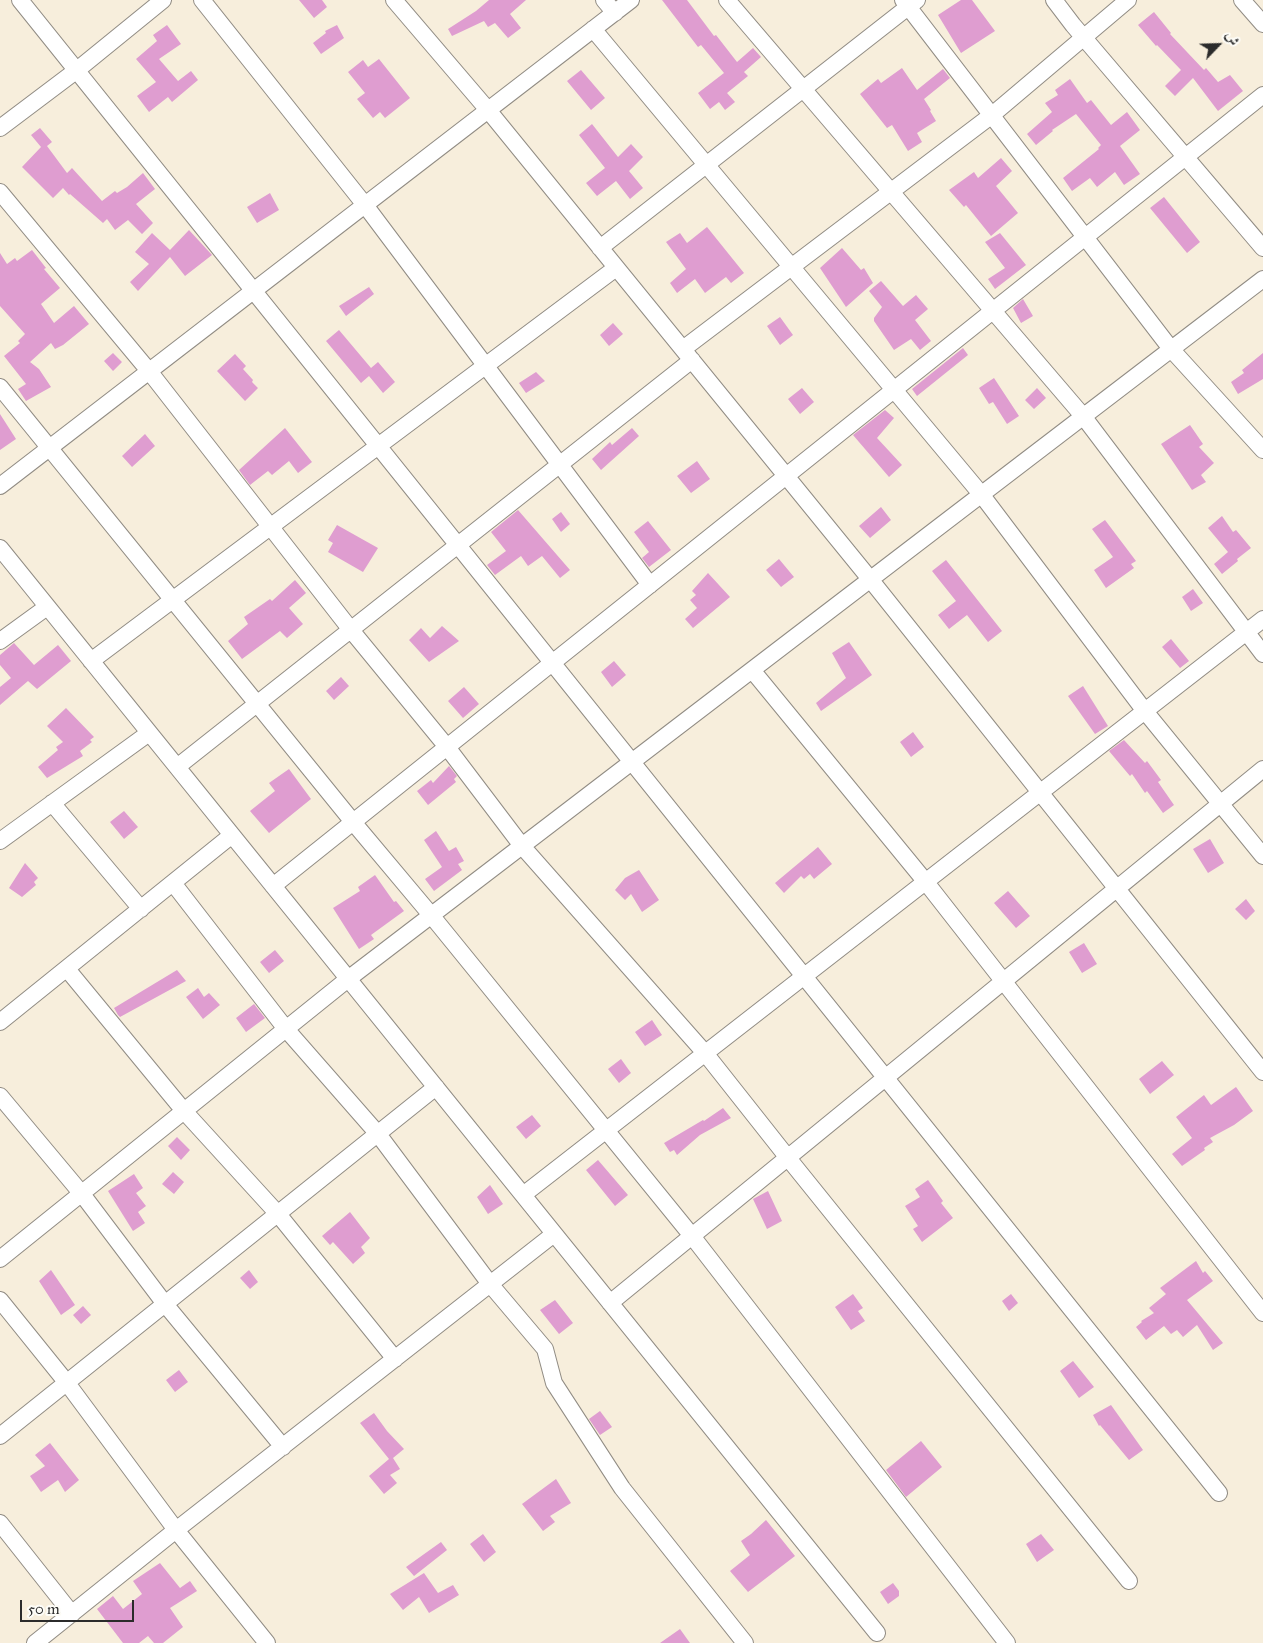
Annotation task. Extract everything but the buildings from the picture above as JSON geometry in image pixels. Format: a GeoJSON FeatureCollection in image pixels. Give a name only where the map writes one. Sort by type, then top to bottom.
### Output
{"type":"FeatureCollection","features":[{"type":"Feature","properties":{"kind":"street"},"geometry":{"type":"LineString","coordinates":[[20,0],[1219,1493]]}},
{"type":"Feature","properties":{"kind":"street"},"geometry":{"type":"LineString","coordinates":[[0,128],[77,70],[163,0]]}},
{"type":"Feature","properties":{"kind":"street"},"geometry":{"type":"LineString","coordinates":[[202,0],[365,205],[650,585]]}},
{"type":"Feature","properties":{"kind":"street"},"geometry":{"type":"LineString","coordinates":[[394,0],[488,110],[870,579],[1263,1072]]}},
{"type":"Feature","properties":{"kind":"street"},"geometry":{"type":"LineString","coordinates":[[604,0],[615,13]]}},
{"type":"Feature","properties":{"kind":"street"},"geometry":{"type":"LineString","coordinates":[[0,486],[631,0]]}},
{"type":"Feature","properties":{"kind":"street"},"geometry":{"type":"LineString","coordinates":[[727,0],[1083,416],[1263,654]]}},
{"type":"Feature","properties":{"kind":"street"},"geometry":{"type":"LineString","coordinates":[[1054,0],[1263,248]]}},
{"type":"Feature","properties":{"kind":"street"},"geometry":{"type":"LineString","coordinates":[[177,767],[559,465],[791,267],[992,115],[1128,0]]}},
{"type":"Feature","properties":{"kind":"street"},"geometry":{"type":"LineString","coordinates":[[1242,0],[1263,24]]}},
{"type":"Feature","properties":{"kind":"street"},"geometry":{"type":"LineString","coordinates":[[600,248],[803,89],[909,2],[992,115],[1171,349],[1263,450]]}},
{"type":"Feature","properties":{"kind":"street"},"geometry":{"type":"LineString","coordinates":[[593,30],[981,494],[1144,710],[1263,856]]}},
{"type":"Feature","properties":{"kind":"street"},"geometry":{"type":"LineString","coordinates":[[273,886],[1263,95]]}},
{"type":"Feature","properties":{"kind":"street"},"geometry":{"type":"LineString","coordinates":[[0,192],[149,371],[350,630],[447,747],[522,846],[705,1053],[1130,1581]]}},
{"type":"Feature","properties":{"kind":"street"},"geometry":{"type":"LineString","coordinates":[[91,662],[616,268]]}},
{"type":"Feature","properties":{"kind":"street"},"geometry":{"type":"LineString","coordinates":[[0,1260],[348,979],[1263,279]]}},
{"type":"Feature","properties":{"kind":"street"},"geometry":{"type":"LineString","coordinates":[[0,387],[692,1236],[1007,1643]]}},
{"type":"Feature","properties":{"kind":"street"},"geometry":{"type":"LineString","coordinates":[[0,548],[877,1633]]}},
{"type":"Feature","properties":{"kind":"street"},"geometry":{"type":"LineString","coordinates":[[0,641],[47,606]]}},
{"type":"Feature","properties":{"kind":"street"},"geometry":{"type":"LineString","coordinates":[[523,1195],[1263,618]]}},
{"type":"Feature","properties":{"kind":"street"},"geometry":{"type":"LineString","coordinates":[[752,670],[925,881],[1263,1313]]}},
{"type":"Feature","properties":{"kind":"street"},"geometry":{"type":"LineString","coordinates":[[0,840],[149,732]]}},
{"type":"Feature","properties":{"kind":"street"},"geometry":{"type":"LineString","coordinates":[[610,1303],[1263,769]]}},
{"type":"Feature","properties":{"kind":"street"},"geometry":{"type":"LineString","coordinates":[[52,803],[141,908]]}},
{"type":"Feature","properties":{"kind":"street"},"geometry":{"type":"LineString","coordinates":[[0,1022],[232,835]]}},
{"type":"Feature","properties":{"kind":"street"},"geometry":{"type":"LineString","coordinates":[[173,883],[286,1029],[378,1134],[490,1284],[545,1349],[554,1383],[622,1488],[745,1643]]}},
{"type":"Feature","properties":{"kind":"street"},"geometry":{"type":"LineString","coordinates":[[66,969],[184,1111],[278,1214],[395,1359]]}},
{"type":"Feature","properties":{"kind":"street"},"geometry":{"type":"LineString","coordinates":[[0,1436],[436,1087]]}},
{"type":"Feature","properties":{"kind":"street"},"geometry":{"type":"LineString","coordinates":[[0,1096],[82,1194],[165,1304],[283,1447]]}},
{"type":"Feature","properties":{"kind":"street"},"geometry":{"type":"LineString","coordinates":[[35,1643],[554,1234]]}},
{"type":"Feature","properties":{"kind":"street"},"geometry":{"type":"LineString","coordinates":[[0,1300],[67,1383],[176,1530],[266,1643]]}},
{"type":"Feature","properties":{"kind":"street"},"geometry":{"type":"LineString","coordinates":[[0,1523],[72,1614]]}}]}
